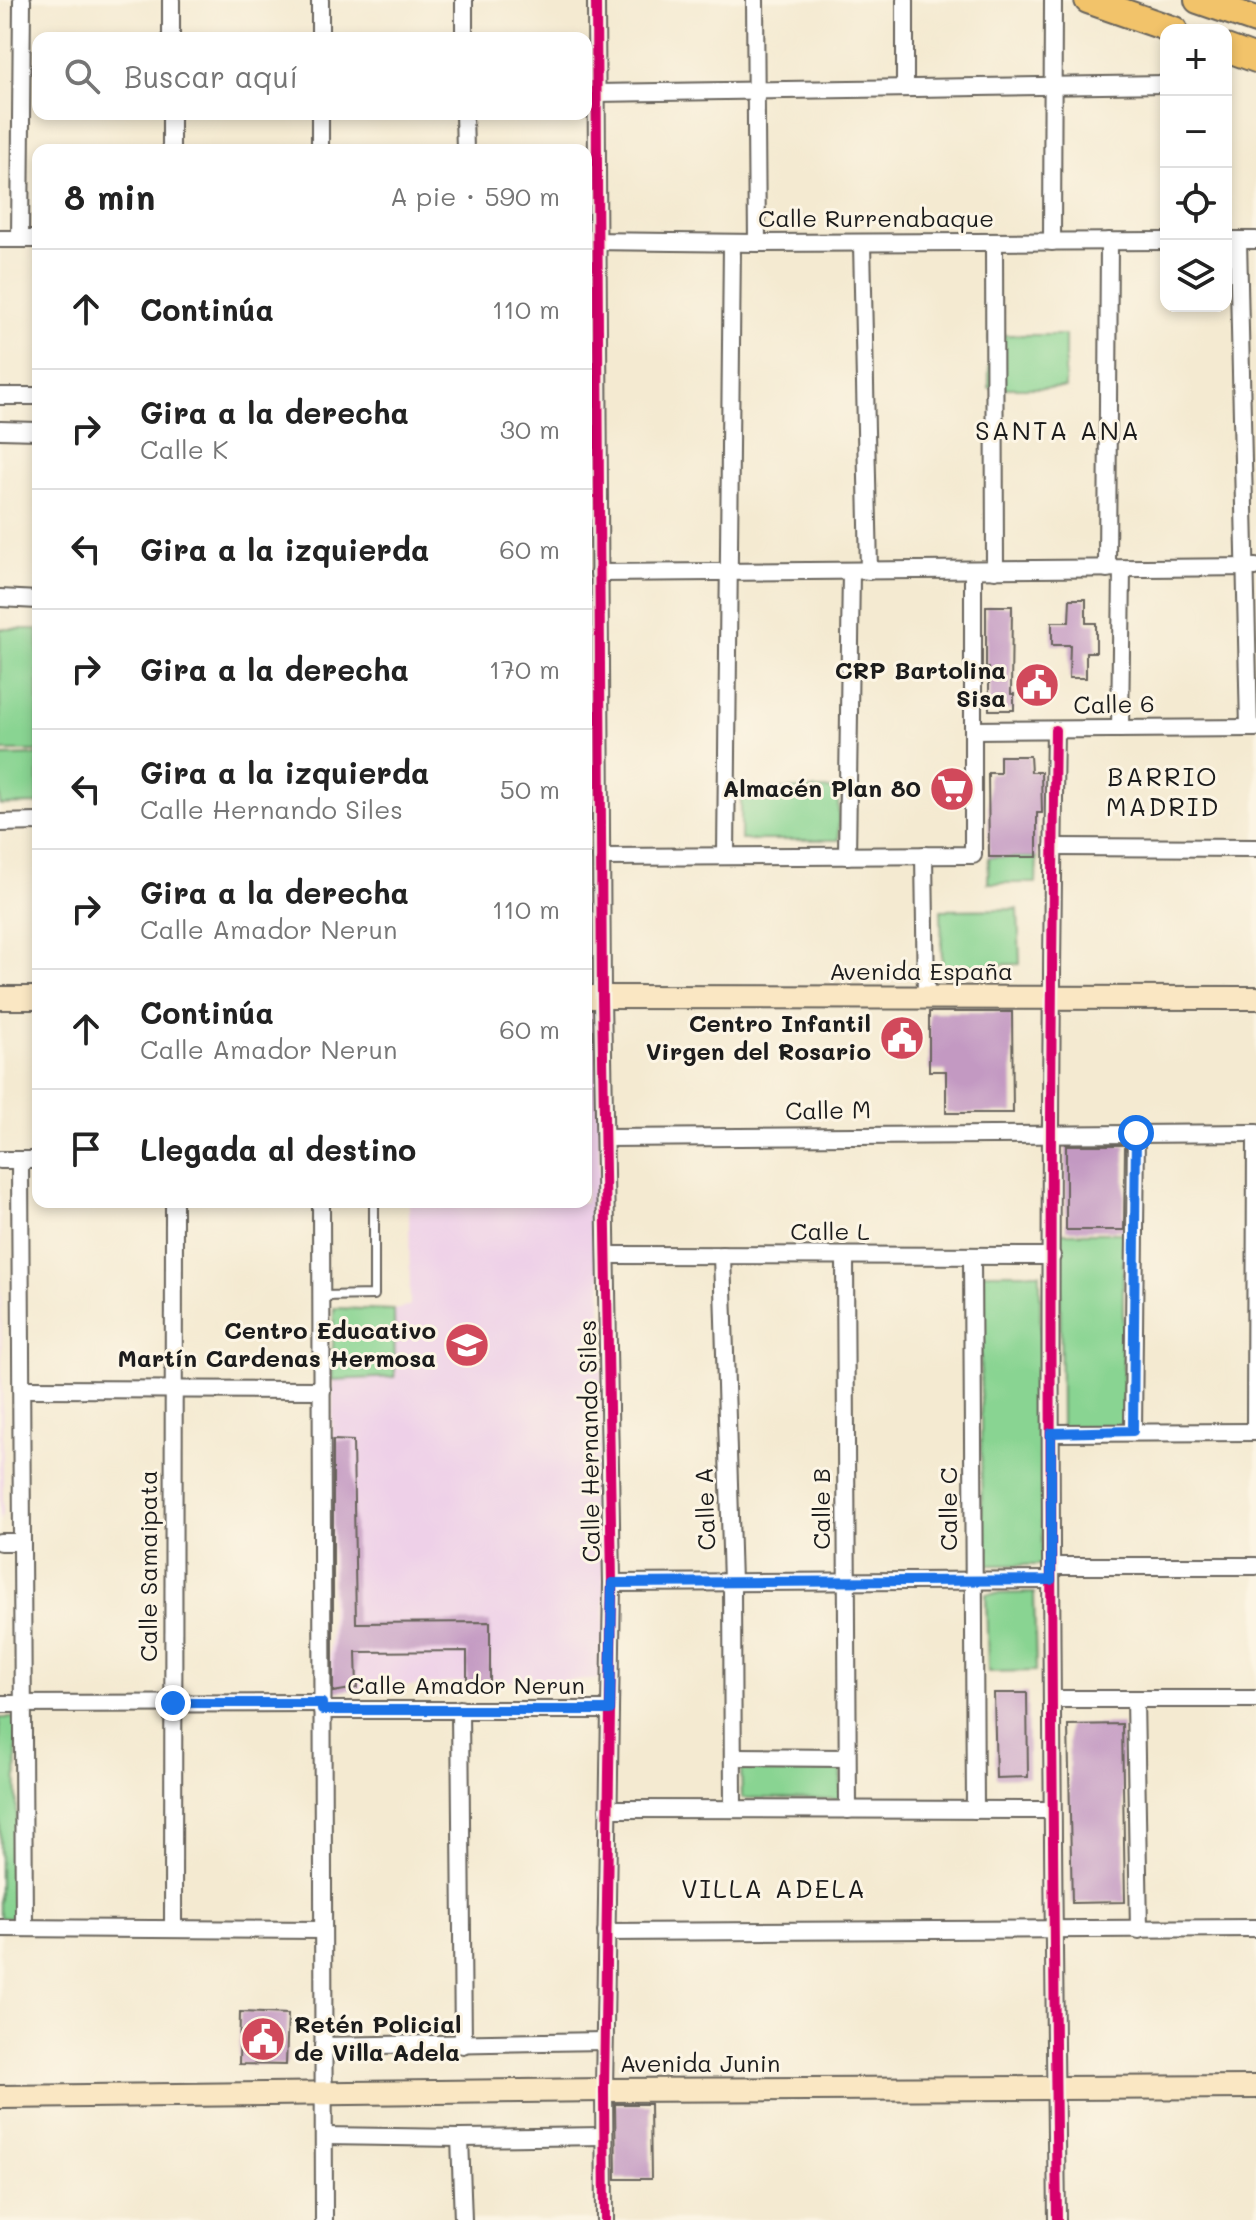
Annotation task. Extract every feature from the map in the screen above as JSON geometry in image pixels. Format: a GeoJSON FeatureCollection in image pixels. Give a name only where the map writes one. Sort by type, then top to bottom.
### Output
{"type":"FeatureCollection","features":[{"type":"Feature","properties":{"kind":"main road"},"geometry":{"type":"LineString","coordinates":[[1088,0],[1160,25]]}},
{"type":"Feature","properties":{"kind":"main road"},"geometry":{"type":"LineString","coordinates":[[1198,0],[1250,12]]}},
{"type":"Feature","properties":{"kind":"main road"},"geometry":{"type":"LineString","coordinates":[[1232,54],[1256,59]]}},
{"type":"Feature","properties":{"kind":"street"},"geometry":{"type":"LineString","coordinates":[[20,239],[22,0]]}},
{"type":"Feature","properties":{"kind":"street"},"geometry":{"type":"LineString","coordinates":[[171,0],[171,32]]}},
{"type":"Feature","properties":{"kind":"street"},"geometry":{"type":"LineString","coordinates":[[320,0],[320,32]]}},
{"type":"Feature","properties":{"kind":"street"},"geometry":{"type":"LineString","coordinates":[[464,0],[464,32]]}},
{"type":"Feature","properties":{"kind":"street","name":"Calle Hernando Siles"},"geometry":{"type":"LineString","coordinates":[[596,0],[592,241],[599,573],[593,621],[601,857],[594,997],[606,1138],[612,1583],[604,2041],[605,2220]]}},
{"type":"Feature","properties":{"kind":"street"},"geometry":{"type":"LineString","coordinates":[[755,0],[757,243]]}},
{"type":"Feature","properties":{"kind":"street"},"geometry":{"type":"LineString","coordinates":[[905,0],[905,88]]}},
{"type":"Feature","properties":{"kind":"street"},"geometry":{"type":"LineString","coordinates":[[1052,242],[1053,0]]}},
{"type":"Feature","properties":{"kind":"street"},"geometry":{"type":"LineString","coordinates":[[596,93],[1160,84]]}},
{"type":"Feature","properties":{"kind":"street"},"geometry":{"type":"LineString","coordinates":[[171,120],[171,144]]}},
{"type":"Feature","properties":{"kind":"street"},"geometry":{"type":"LineString","coordinates":[[320,120],[320,144]]}},
{"type":"Feature","properties":{"kind":"street"},"geometry":{"type":"LineString","coordinates":[[464,120],[465,144]]}},
{"type":"Feature","properties":{"kind":"street"},"geometry":{"type":"LineString","coordinates":[[0,239],[32,239]]}},
{"type":"Feature","properties":{"kind":"street"},"geometry":{"type":"LineString","coordinates":[[1252,728],[1251,568],[1232,240],[1256,240]]}},
{"type":"Feature","properties":{"kind":"street","name":"Calle Rurrenabaque"},"geometry":{"type":"LineString","coordinates":[[592,241],[1160,241]]}},
{"type":"Feature","properties":{"kind":"street"},"geometry":{"type":"LineString","coordinates":[[1109,241],[1120,729]]}},
{"type":"Feature","properties":{"kind":"street"},"geometry":{"type":"LineString","coordinates":[[994,242],[995,570]]}},
{"type":"Feature","properties":{"kind":"street"},"geometry":{"type":"LineString","coordinates":[[726,856],[732,243]]}},
{"type":"Feature","properties":{"kind":"street"},"geometry":{"type":"LineString","coordinates":[[862,243],[869,571]]}},
{"type":"Feature","properties":{"kind":"street"},"geometry":{"type":"LineString","coordinates":[[0,396],[32,396]]}},
{"type":"Feature","properties":{"kind":"street"},"geometry":{"type":"LineString","coordinates":[[0,430],[32,431]]}},
{"type":"Feature","properties":{"kind":"street"},"geometry":{"type":"LineString","coordinates":[[599,573],[1251,568]]}},
{"type":"Feature","properties":{"kind":"street"},"geometry":{"type":"LineString","coordinates":[[601,857],[973,855],[973,570]]}},
{"type":"Feature","properties":{"kind":"street"},"geometry":{"type":"LineString","coordinates":[[847,856],[851,571]]}},
{"type":"Feature","properties":{"kind":"street"},"geometry":{"type":"LineString","coordinates":[[0,598],[32,600]]}},
{"type":"Feature","properties":{"kind":"street","name":"Calle 6"},"geometry":{"type":"LineString","coordinates":[[973,730],[1252,728]]}},
{"type":"Feature","properties":{"kind":"street"},"geometry":{"type":"LineString","coordinates":[[1055,730],[1050,998],[1052,1930],[1057,2220]]}},
{"type":"Feature","properties":{"kind":"street"},"geometry":{"type":"LineString","coordinates":[[0,823],[32,822]]}},
{"type":"Feature","properties":{"kind":"street"},"geometry":{"type":"LineString","coordinates":[[1053,847],[1256,848]]}},
{"type":"Feature","properties":{"kind":"street"},"geometry":{"type":"LineString","coordinates":[[924,855],[926,998]]}},
{"type":"Feature","properties":{"kind":"street","name":"Avenida España"},"geometry":{"type":"LineString","coordinates":[[594,997],[1256,998]]}},
{"type":"Feature","properties":{"kind":"street"},"geometry":{"type":"LineString","coordinates":[[0,998],[32,998]]}},
{"type":"Feature","properties":{"kind":"street"},"geometry":{"type":"LineString","coordinates":[[1133,1431],[1136,1133]]}},
{"type":"Feature","properties":{"kind":"street"},"geometry":{"type":"LineString","coordinates":[[1051,1433],[1256,1432],[1256,1133]]}},
{"type":"Feature","properties":{"kind":"street","name":"Calle M"},"geometry":{"type":"LineString","coordinates":[[606,1138],[1256,1133]]}},
{"type":"Feature","properties":{"kind":"street"},"geometry":{"type":"LineString","coordinates":[[0,1160],[32,1160]]}},
{"type":"Feature","properties":{"kind":"street"},"geometry":{"type":"LineString","coordinates":[[20,1160],[24,1928]]}},
{"type":"Feature","properties":{"kind":"street","name":"Calle Samaipata"},"geometry":{"type":"LineString","coordinates":[[173,1929],[174,1208]]}},
{"type":"Feature","properties":{"kind":"street"},"geometry":{"type":"LineString","coordinates":[[321,1208],[324,2220]]}},
{"type":"Feature","properties":{"kind":"street","name":"Calle L"},"geometry":{"type":"LineString","coordinates":[[608,1255],[1052,1256]]}},
{"type":"Feature","properties":{"kind":"street","name":"Calle A"},"geometry":{"type":"LineString","coordinates":[[722,1255],[732,1582],[733,1809]]}},
{"type":"Feature","properties":{"kind":"street","name":"Calle B"},"geometry":{"type":"LineString","coordinates":[[845,1256],[848,1810]]}},
{"type":"Feature","properties":{"kind":"street","name":"Calle C"},"geometry":{"type":"LineString","coordinates":[[972,1256],[975,1810]]}},
{"type":"Feature","properties":{"kind":"street"},"geometry":{"type":"LineString","coordinates":[[22,1389],[322,1390]]}},
{"type":"Feature","properties":{"kind":"street"},"geometry":{"type":"LineString","coordinates":[[0,1542],[22,1542]]}},
{"type":"Feature","properties":{"kind":"street"},"geometry":{"type":"LineString","coordinates":[[612,1583],[974,1581],[1051,1573],[1256,1566]]}},
{"type":"Feature","properties":{"kind":"street"},"geometry":{"type":"LineString","coordinates":[[1052,1699],[1256,1699]]}},
{"type":"Feature","properties":{"kind":"street"},"geometry":{"type":"LineString","coordinates":[[1135,1699],[1139,1930]]}},
{"type":"Feature","properties":{"kind":"street","name":"Calle Amador Nerun"},"geometry":{"type":"LineString","coordinates":[[0,1704],[173,1703],[610,1710]]}},
{"type":"Feature","properties":{"kind":"street"},"geometry":{"type":"LineString","coordinates":[[460,1709],[463,2045]]}},
{"type":"Feature","properties":{"kind":"street"},"geometry":{"type":"LineString","coordinates":[[733,1757],[847,1758]]}},
{"type":"Feature","properties":{"kind":"street"},"geometry":{"type":"LineString","coordinates":[[608,1809],[1052,1810]]}},
{"type":"Feature","properties":{"kind":"street"},"geometry":{"type":"LineString","coordinates":[[0,1928],[323,1930]]}},
{"type":"Feature","properties":{"kind":"street"},"geometry":{"type":"LineString","coordinates":[[606,1932],[1256,1928]]}},
{"type":"Feature","properties":{"kind":"street","name":"Avenida Junin"},"geometry":{"type":"LineString","coordinates":[[323,2046],[604,2041]]}},
{"type":"Feature","properties":{"kind":"street","name":"Avenida Junin"},"geometry":{"type":"LineString","coordinates":[[0,2097],[1256,2087]]}},
{"type":"Feature","properties":{"kind":"street"},"geometry":{"type":"LineString","coordinates":[[324,2136],[604,2136]]}},
{"type":"Feature","properties":{"kind":"street"},"geometry":{"type":"LineString","coordinates":[[460,2138],[463,2220]]}},
{"type":"Feature","properties":{"kind":"lane"},"geometry":{"type":"LineString","coordinates":[[322,1296],[374,1295],[374,1208]]}},
{"type":"Feature","properties":{"kind":"shaded area","name":"Centro Educativo Martín Cardenas Hermosa"},"geometry":{"type":"Polygon","coordinates":[[[592,1009],[598,1013],[605,1673],[597,1680],[467,1682],[329,1692],[334,1308],[394,1310],[410,1306],[409,1208],[592,1208],[592,1009]]]}},
{"type":"Feature","properties":{"kind":"shaded area"},"geometry":{"type":"Polygon","coordinates":[[[0,1180],[3,1512],[0,1523],[0,1180]]]}},
{"type":"Feature","properties":{"kind":"green space"},"geometry":{"type":"Polygon","coordinates":[[[989,335],[1065,335],[1065,388],[989,388],[989,335]]]}},
{"type":"Feature","properties":{"kind":"green space"},"geometry":{"type":"Polygon","coordinates":[[[0,629],[32,629],[32,751],[0,751],[0,629]]]}},
{"type":"Feature","properties":{"kind":"green space"},"geometry":{"type":"Polygon","coordinates":[[[32,755],[32,804],[0,805],[0,756],[32,755]]]}},
{"type":"Feature","properties":{"kind":"green space"},"geometry":{"type":"Polygon","coordinates":[[[838,789],[839,840],[741,840],[741,790],[838,789]]]}},
{"type":"Feature","properties":{"kind":"green space"},"geometry":{"type":"Polygon","coordinates":[[[989,857],[1037,857],[1036,883],[988,883],[989,857]]]}},
{"type":"Feature","properties":{"kind":"green space"},"geometry":{"type":"Polygon","coordinates":[[[1018,909],[1020,964],[942,966],[941,910],[1018,909]]]}},
{"type":"Feature","properties":{"kind":"green space"},"geometry":{"type":"Polygon","coordinates":[[[1060,1233],[1123,1233],[1123,1422],[1120,1427],[1061,1432],[1060,1233]]]}},
{"type":"Feature","properties":{"kind":"green space"},"geometry":{"type":"Polygon","coordinates":[[[980,1273],[1040,1273],[1042,1565],[982,1565],[980,1273]]]}},
{"type":"Feature","properties":{"kind":"green space"},"geometry":{"type":"Polygon","coordinates":[[[334,1308],[394,1310],[395,1377],[332,1380],[334,1308]]]}},
{"type":"Feature","properties":{"kind":"green space"},"geometry":{"type":"Polygon","coordinates":[[[1034,1593],[1036,1671],[988,1672],[986,1594],[1034,1593]]]}},
{"type":"Feature","properties":{"kind":"green space"},"geometry":{"type":"Polygon","coordinates":[[[0,1718],[16,1718],[18,1918],[0,1918],[0,1718]]]}},
{"type":"Feature","properties":{"kind":"green space"},"geometry":{"type":"Polygon","coordinates":[[[842,1764],[840,1799],[742,1798],[741,1765],[842,1764]]]}},
{"type":"Feature","properties":{"kind":"building"},"geometry":{"type":"Polygon","coordinates":[[[1070,599],[1086,599],[1086,623],[1096,623],[1096,652],[1086,652],[1086,678],[1069,678],[1070,645],[1052,645],[1052,622],[1069,622],[1070,599]]]}},
{"type":"Feature","properties":{"kind":"building"},"geometry":{"type":"Polygon","coordinates":[[[986,606],[1012,606],[1011,694],[1014,694],[1014,710],[989,710],[986,606]]]}},
{"type":"Feature","properties":{"kind":"building"},"geometry":{"type":"Polygon","coordinates":[[[1000,756],[1030,756],[1031,772],[1041,772],[1042,813],[1037,813],[1037,857],[989,857],[988,773],[1000,773],[1000,756]]]}},
{"type":"Feature","properties":{"kind":"building"},"geometry":{"type":"Polygon","coordinates":[[[929,1012],[1012,1012],[1013,1113],[946,1113],[946,1071],[929,1071],[929,1012]]]}},
{"type":"Feature","properties":{"kind":"building"},"geometry":{"type":"Polygon","coordinates":[[[1066,1145],[1125,1145],[1124,1230],[1066,1230],[1066,1145]]]}},
{"type":"Feature","properties":{"kind":"building"},"geometry":{"type":"Polygon","coordinates":[[[333,1440],[353,1441],[356,1623],[490,1622],[490,1683],[467,1682],[467,1651],[356,1652],[357,1688],[333,1692],[333,1440]]]}},
{"type":"Feature","properties":{"kind":"building"},"geometry":{"type":"Polygon","coordinates":[[[994,1693],[1027,1693],[1028,1777],[996,1778],[994,1693]]]}},
{"type":"Feature","properties":{"kind":"building"},"geometry":{"type":"Polygon","coordinates":[[[1122,1724],[1125,1902],[1072,1903],[1068,1725],[1122,1724]]]}},
{"type":"Feature","properties":{"kind":"building","name":"Retén Policial de Villa Adela"},"geometry":{"type":"Polygon","coordinates":[[[240,2012],[288,2014],[286,2065],[239,2064],[240,2012]]]}},
{"type":"Feature","properties":{"kind":"building"},"geometry":{"type":"Polygon","coordinates":[[[615,2104],[650,2104],[651,2179],[616,2179],[615,2104]]]}},
{"type":"Feature","properties":{"kind":"cycle path"},"geometry":{"type":"LineString","coordinates":[[596,0],[602,997],[612,1583],[604,2090],[605,2220]]}},
{"type":"Feature","properties":{"kind":"cycle path"},"geometry":{"type":"LineString","coordinates":[[1055,730],[1051,1475],[1057,2220]]}},
{"type":"Feature","properties":{"kind":"place","name":"CRP Bartolina Sisa"},"geometry":{"type":"Point","coordinates":[1037,685]}},
{"type":"Feature","properties":{"kind":"place","name":"Almacén Plan 80"},"geometry":{"type":"Point","coordinates":[952,789]}},
{"type":"Feature","properties":{"kind":"place","name":"Centro Infantil Virgen del Rosario"},"geometry":{"type":"Point","coordinates":[902,1038]}},
{"type":"Feature","properties":{"kind":"place","name":"Centro Educativo Martín Cardenas Hermosa"},"geometry":{"type":"Point","coordinates":[467,1345]}},
{"type":"Feature","properties":{"kind":"place","name":"Retén Policial de Villa Adela"},"geometry":{"type":"Point","coordinates":[263,2039]}},
{"type":"Feature","properties":{"kind":"district","name":"SANTA ANA"},"geometry":{"type":"Point","coordinates":[1058,431]}},
{"type":"Feature","properties":{"kind":"district","name":"BARRIO MADRID"},"geometry":{"type":"Point","coordinates":[1163,792]}},
{"type":"Feature","properties":{"kind":"district","name":"VILLA ADELA"},"geometry":{"type":"Point","coordinates":[774,1889]}},
{"type":"Feature","properties":{"kind":"route"},"geometry":{"type":"LineString","coordinates":[[173,1703],[322,1703],[322,1710],[610,1710],[612,1583],[1051,1580],[1051,1433],[1133,1431],[1136,1133]]}}]}
